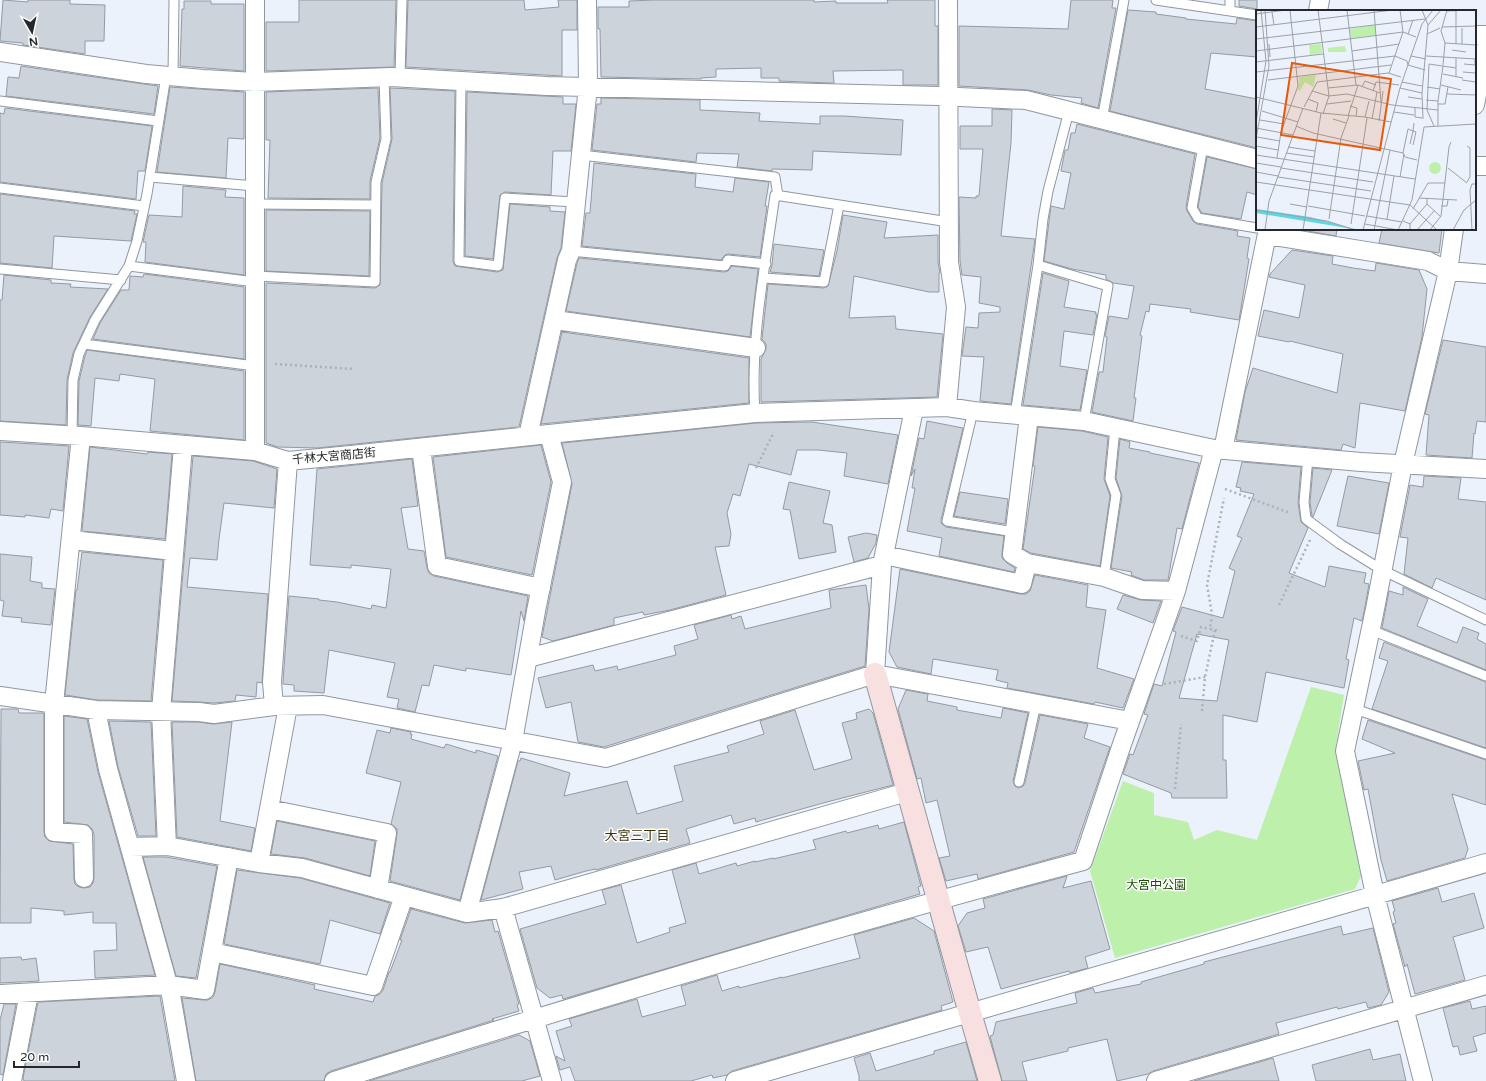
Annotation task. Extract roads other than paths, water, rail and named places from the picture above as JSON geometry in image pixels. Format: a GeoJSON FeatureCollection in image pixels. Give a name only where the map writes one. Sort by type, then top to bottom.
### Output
{"type":"FeatureCollection","features":[{"type":"Feature","properties":{"kind":"street"},"geometry":{"type":"LineString","coordinates":[[255,0],[255,451]]}},
{"type":"Feature","properties":{"kind":"street"},"geometry":{"type":"LineString","coordinates":[[528,436],[555,320],[567,260],[571,251],[588,86],[587,0]]}},
{"type":"Feature","properties":{"kind":"street"},"geometry":{"type":"LineString","coordinates":[[947,407],[956,307],[949,262],[948,0]]}},
{"type":"Feature","properties":{"kind":"street"},"geometry":{"type":"LineString","coordinates":[[1318,10],[1320,0]]}},
{"type":"Feature","properties":{"kind":"street"},"geometry":{"type":"LineString","coordinates":[[1476,100],[1486,47]]}},
{"type":"Feature","properties":{"kind":"street"},"geometry":{"type":"LineString","coordinates":[[0,52],[170,76],[255,82],[392,77],[588,86],[949,96],[1026,100],[1256,159]]}},
{"type":"Feature","properties":{"kind":"street"},"geometry":{"type":"LineString","coordinates":[[334,1081],[534,1018],[938,900],[1083,861],[1223,450],[1265,230],[1428,260],[1448,271],[1486,274]]}},
{"type":"Feature","properties":{"kind":"street"},"geometry":{"type":"LineString","coordinates":[[1423,1081],[1375,894],[1345,751],[1371,630],[1403,464],[1448,271],[1454,230]]}},
{"type":"Feature","properties":{"kind":"street"},"geometry":{"type":"LineString","coordinates":[[555,320],[756,348]]}},
{"type":"Feature","properties":{"kind":"street","name":"千林大宮商店街"},"geometry":{"type":"LineString","coordinates":[[0,431],[255,451],[288,461],[756,413],[947,407],[973,411],[1084,421],[1223,450],[1361,462],[1486,469]]}},
{"type":"Feature","properties":{"kind":"street"},"geometry":{"type":"LineString","coordinates":[[914,409],[883,560],[875,674],[907,792],[990,1081]]}},
{"type":"Feature","properties":{"kind":"street"},"geometry":{"type":"LineString","coordinates":[[1022,416],[1012,554],[1027,564],[1104,577],[1142,590],[1176,591]]}},
{"type":"Feature","properties":{"kind":"street"},"geometry":{"type":"LineString","coordinates":[[467,913],[513,741],[562,482],[549,434]]}},
{"type":"Feature","properties":{"kind":"street"},"geometry":{"type":"LineString","coordinates":[[76,436],[71,540],[54,704],[54,832],[83,834],[84,878]]}},
{"type":"Feature","properties":{"kind":"street"},"geometry":{"type":"LineString","coordinates":[[167,846],[161,711],[183,446]]}},
{"type":"Feature","properties":{"kind":"street"},"geometry":{"type":"LineString","coordinates":[[421,448],[437,566],[541,588]]}},
{"type":"Feature","properties":{"kind":"street"},"geometry":{"type":"LineString","coordinates":[[260,863],[269,809],[281,706],[272,682],[288,461]]}},
{"type":"Feature","properties":{"kind":"street"},"geometry":{"type":"LineString","coordinates":[[71,540],[174,551]]}},
{"type":"Feature","properties":{"kind":"street"},"geometry":{"type":"LineString","coordinates":[[528,658],[883,560],[1022,584],[1027,564]]}},
{"type":"Feature","properties":{"kind":"street"},"geometry":{"type":"LineString","coordinates":[[0,696],[96,710],[199,712],[214,714],[281,706],[323,705],[606,758],[875,674],[1130,722]]}},
{"type":"Feature","properties":{"kind":"street"},"geometry":{"type":"LineString","coordinates":[[96,710],[108,768],[168,984],[186,1081]]}},
{"type":"Feature","properties":{"kind":"street"},"geometry":{"type":"LineString","coordinates":[[131,847],[167,846],[260,863],[302,868],[467,913],[503,908],[907,792]]}},
{"type":"Feature","properties":{"kind":"street"},"geometry":{"type":"LineString","coordinates":[[269,809],[387,833],[378,889]]}},
{"type":"Feature","properties":{"kind":"street"},"geometry":{"type":"LineString","coordinates":[[0,994],[168,984],[205,990],[229,857]]}},
{"type":"Feature","properties":{"kind":"street"},"geometry":{"type":"LineString","coordinates":[[735,1081],[1486,863]]}},
{"type":"Feature","properties":{"kind":"street"},"geometry":{"type":"LineString","coordinates":[[212,952],[373,986],[404,896]]}},
{"type":"Feature","properties":{"kind":"street"},"geometry":{"type":"LineString","coordinates":[[503,908],[552,1081]]}},
{"type":"Feature","properties":{"kind":"street"},"geometry":{"type":"LineString","coordinates":[[1156,1081],[1486,985]]}},
{"type":"Feature","properties":{"kind":"street"},"geometry":{"type":"LineString","coordinates":[[12,1081],[29,993]]}},
{"type":"Feature","properties":{"kind":"lane"},"geometry":{"type":"LineString","coordinates":[[76,436],[73,380],[79,354],[95,320],[129,266],[137,241],[150,177],[158,121],[170,76],[174,0]]}},
{"type":"Feature","properties":{"kind":"lane"},"geometry":{"type":"LineString","coordinates":[[129,266],[255,279],[375,282],[376,182],[386,139],[402,0]]}},
{"type":"Feature","properties":{"kind":"lane"},"geometry":{"type":"LineString","coordinates":[[1102,120],[1124,0]]}},
{"type":"Feature","properties":{"kind":"lane"},"geometry":{"type":"LineString","coordinates":[[1156,0],[1256,15]]}},
{"type":"Feature","properties":{"kind":"lane"},"geometry":{"type":"LineString","coordinates":[[1230,0],[1230,11]]}},
{"type":"Feature","properties":{"kind":"lane"},"geometry":{"type":"LineString","coordinates":[[461,81],[459,261],[498,266],[504,198],[576,202]]}},
{"type":"Feature","properties":{"kind":"lane"},"geometry":{"type":"LineString","coordinates":[[0,101],[158,121]]}},
{"type":"Feature","properties":{"kind":"lane"},"geometry":{"type":"LineString","coordinates":[[1022,416],[1043,219],[1048,191],[1069,111]]}},
{"type":"Feature","properties":{"kind":"lane"},"geometry":{"type":"LineString","coordinates":[[1203,146],[1192,208],[1198,218],[1256,228]]}},
{"type":"Feature","properties":{"kind":"lane"},"geometry":{"type":"LineString","coordinates":[[581,155],[775,177],[778,196]]}},
{"type":"Feature","properties":{"kind":"lane"},"geometry":{"type":"LineString","coordinates":[[150,177],[255,186]]}},
{"type":"Feature","properties":{"kind":"lane"},"geometry":{"type":"LineString","coordinates":[[0,188],[144,206]]}},
{"type":"Feature","properties":{"kind":"lane"},"geometry":{"type":"LineString","coordinates":[[756,413],[753,385],[757,325],[775,195],[949,222]]}},
{"type":"Feature","properties":{"kind":"lane"},"geometry":{"type":"LineString","coordinates":[[255,204],[375,205]]}},
{"type":"Feature","properties":{"kind":"lane"},"geometry":{"type":"LineString","coordinates":[[764,278],[824,282],[839,205]]}},
{"type":"Feature","properties":{"kind":"lane"},"geometry":{"type":"LineString","coordinates":[[571,251],[725,266],[728,260],[766,264]]}},
{"type":"Feature","properties":{"kind":"lane"},"geometry":{"type":"LineString","coordinates":[[1038,265],[1108,286],[1084,421]]}},
{"type":"Feature","properties":{"kind":"lane"},"geometry":{"type":"LineString","coordinates":[[0,269],[121,280]]}},
{"type":"Feature","properties":{"kind":"lane"},"geometry":{"type":"LineString","coordinates":[[84,344],[255,364]]}},
{"type":"Feature","properties":{"kind":"lane"},"geometry":{"type":"LineString","coordinates":[[973,411],[947,521],[1014,532]]}},
{"type":"Feature","properties":{"kind":"lane"},"geometry":{"type":"LineString","coordinates":[[1104,577],[1116,495],[1110,479],[1115,428]]}},
{"type":"Feature","properties":{"kind":"lane"},"geometry":{"type":"LineString","coordinates":[[1308,457],[1304,502],[1306,519],[1340,544],[1382,570],[1486,620]]}},
{"type":"Feature","properties":{"kind":"lane"},"geometry":{"type":"LineString","coordinates":[[1371,630],[1486,676]]}},
{"type":"Feature","properties":{"kind":"lane"},"geometry":{"type":"LineString","coordinates":[[1019,782],[1036,704]]}},
{"type":"Feature","properties":{"kind":"lane"},"geometry":{"type":"LineString","coordinates":[[1355,709],[1486,754]]}},
{"type":"Feature","properties":{"kind":"district","name":"大宮三丁目"},"geometry":{"type":"Point","coordinates":[637,835]}},
{"type":"Feature","properties":{"kind":"park label","name":"大宮中公園"},"geometry":{"type":"Point","coordinates":[1156,885]}}]}
